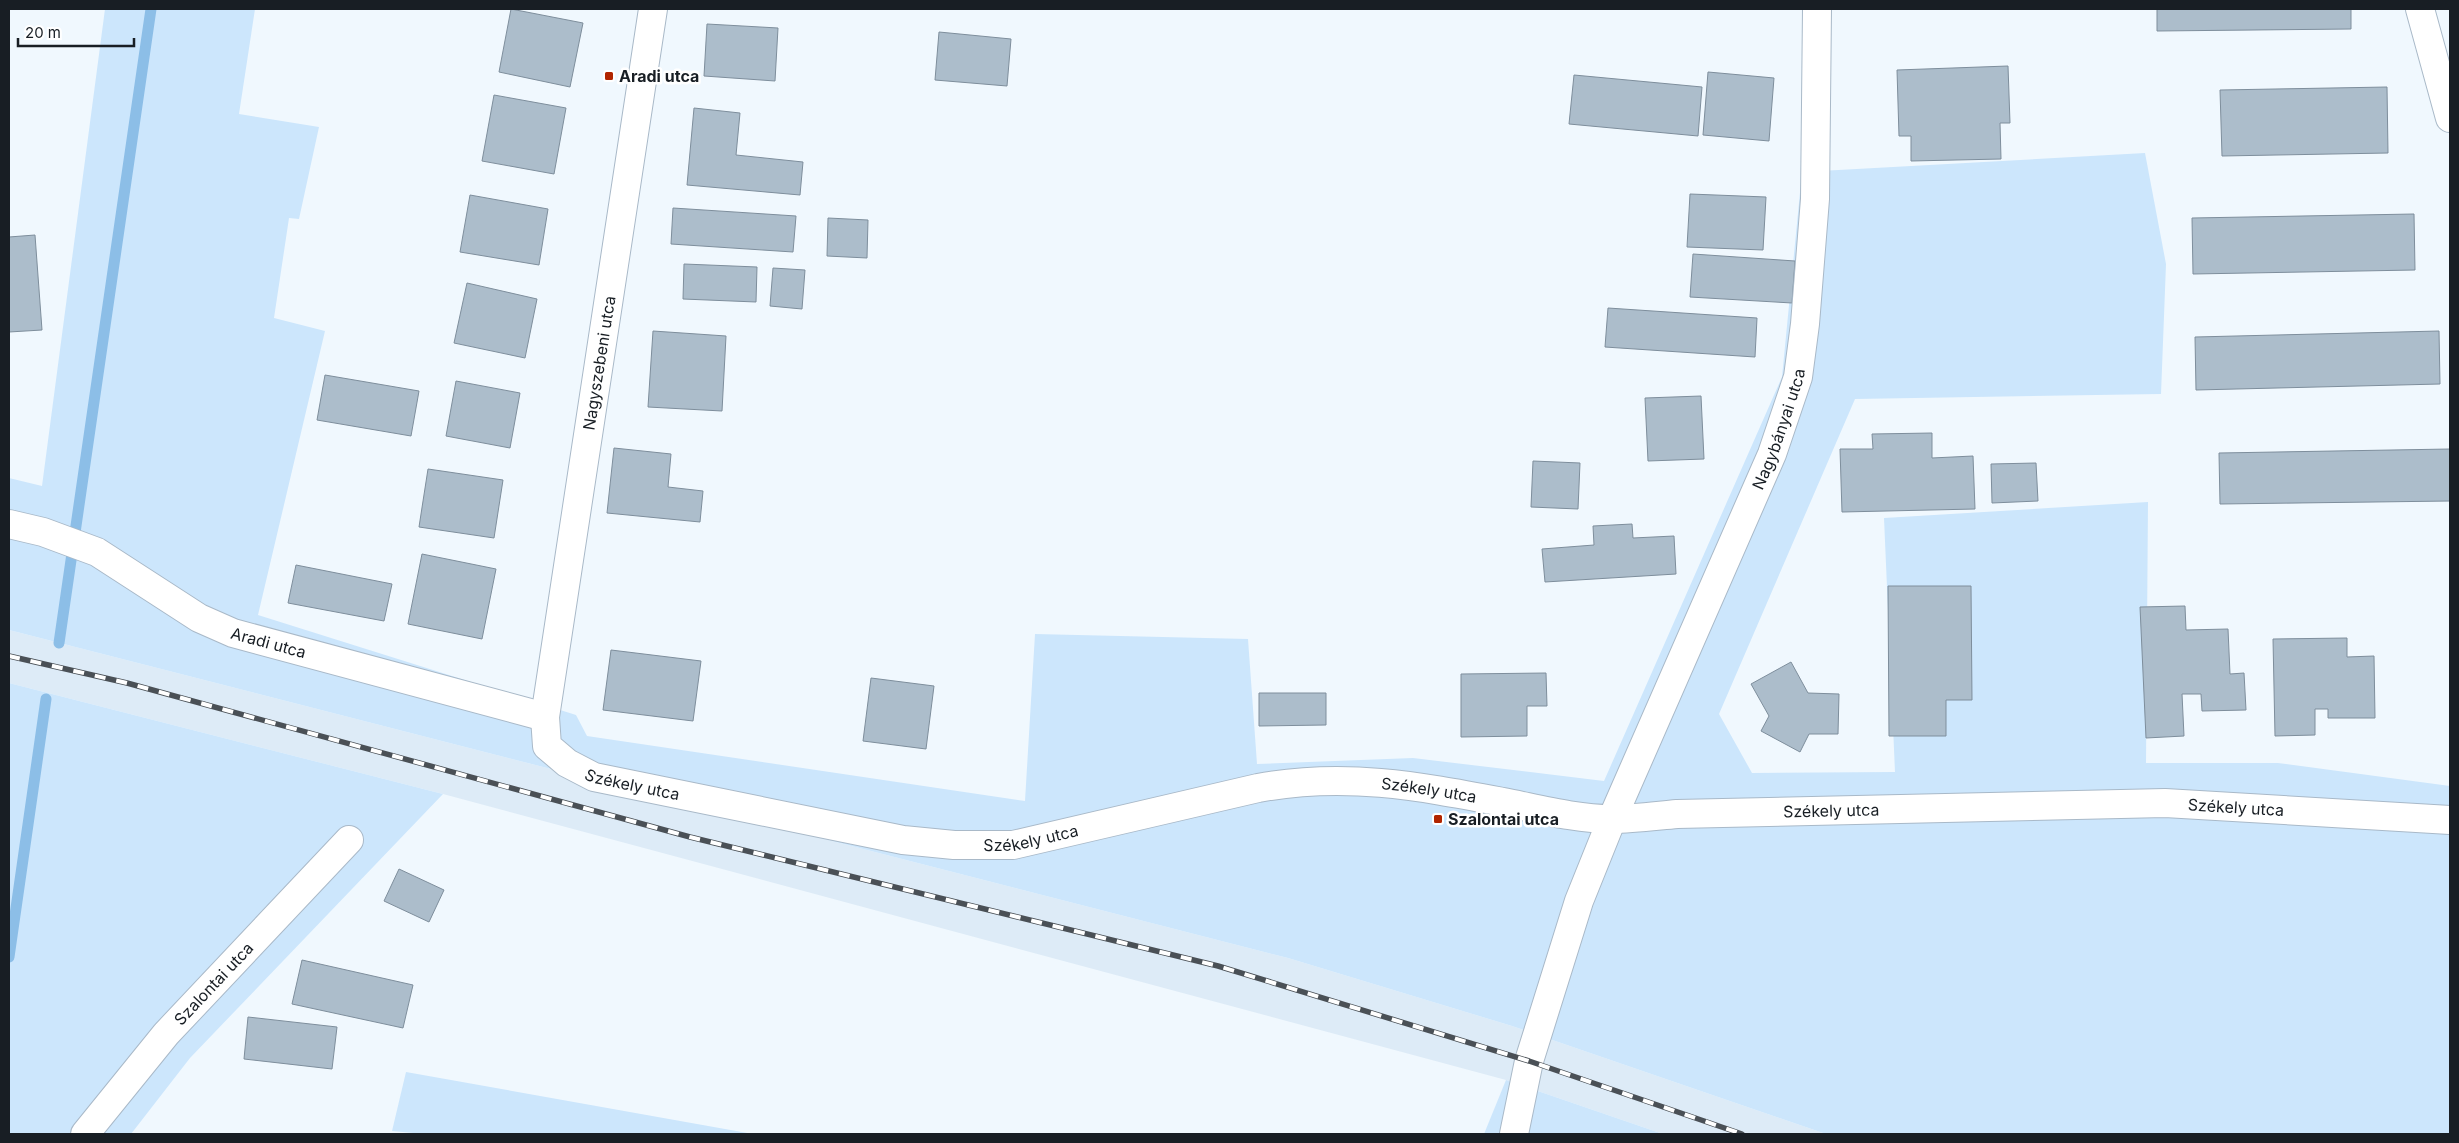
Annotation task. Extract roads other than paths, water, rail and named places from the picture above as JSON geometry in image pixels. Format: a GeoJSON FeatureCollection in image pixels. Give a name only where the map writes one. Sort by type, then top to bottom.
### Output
{"type":"FeatureCollection","features":[{"type":"Feature","properties":{"kind":"street","name":"Nagyszebeni utca"},"geometry":{"type":"LineString","coordinates":[[545,717],[653,9]]}},
{"type":"Feature","properties":{"kind":"street","name":"Nagybányai utca"},"geometry":{"type":"LineString","coordinates":[[1612,819],[1772,454],[1798,377],[1805,324],[1815,199],[1817,9]]}},
{"type":"Feature","properties":{"kind":"street"},"geometry":{"type":"LineString","coordinates":[[2420,9],[2450,118]]}},
{"type":"Feature","properties":{"kind":"street","name":"Aradi utca"},"geometry":{"type":"LineString","coordinates":[[9,524],[43,532],[97,552],[198,618],[233,633],[545,717]]}},
{"type":"Feature","properties":{"kind":"street","name":"Székely utca"},"geometry":{"type":"LineString","coordinates":[[545,717],[547,746],[566,764],[594,777],[904,840],[946,844],[1013,846],[1258,788],[1296,781],[1337,780],[1419,786],[1568,815],[1612,819],[1677,814],[2165,803],[2450,820]]}},
{"type":"Feature","properties":{"kind":"street"},"geometry":{"type":"LineString","coordinates":[[1514,1134],[1532,1052],[1579,901],[1612,819]]}},
{"type":"Feature","properties":{"kind":"street","name":"Szalontai utca"},"geometry":{"type":"LineString","coordinates":[[85,1134],[166,1034],[349,840]]}},
{"type":"Feature","properties":{"kind":"waterway"},"geometry":{"type":"LineString","coordinates":[[59,643],[151,9]]}},
{"type":"Feature","properties":{"kind":"waterway"},"geometry":{"type":"LineString","coordinates":[[9,957],[46,699]]}},
{"type":"Feature","properties":{"kind":"railway"},"geometry":{"type":"LineString","coordinates":[[9,656],[127,683],[690,837],[1218,966],[1529,1061],[1742,1134]]}},
{"type":"Feature","properties":{"kind":"place","name":"Aradi utca"},"geometry":{"type":"Point","coordinates":[609,76]}},
{"type":"Feature","properties":{"kind":"place","name":"Szalontai utca"},"geometry":{"type":"Point","coordinates":[1438,819]}}]}
